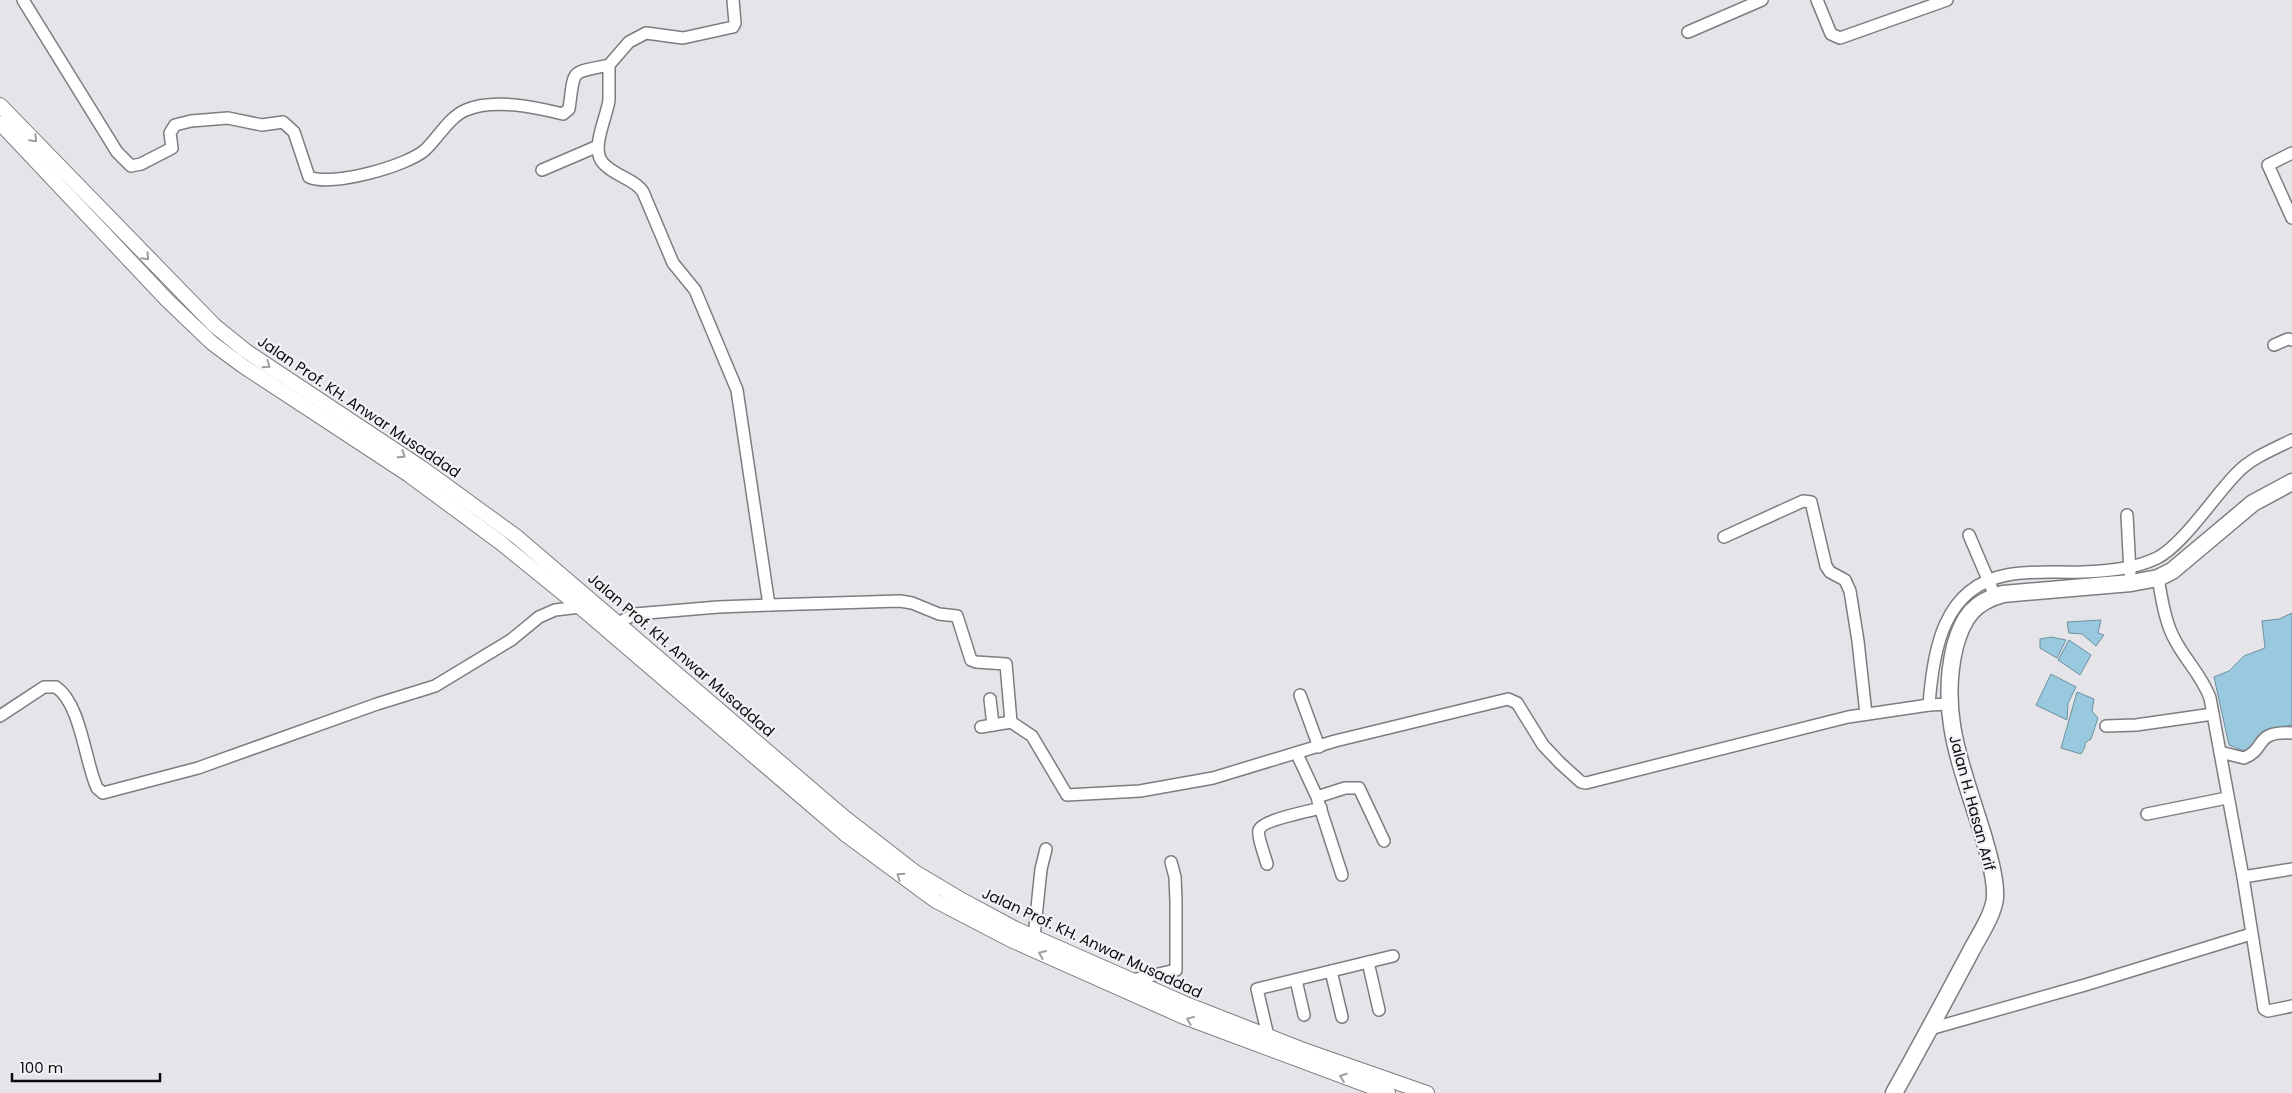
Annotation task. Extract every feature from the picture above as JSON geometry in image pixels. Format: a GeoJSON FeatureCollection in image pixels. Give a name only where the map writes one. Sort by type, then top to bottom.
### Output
{"type":"FeatureCollection","features":[{"type":"Feature","properties":{"kind":"main road","name":"Jalan H. Hasan Arif"},"geometry":{"type":"LineString","coordinates":[[1894,1093],[1930,1029],[1987,919],[1995,899],[1994,885],[1985,844],[1939,704],[1960,631],[1972,609],[1990,588],[2130,575],[2158,578],[2172,571],[2253,503],[2292,482]]}},
{"type":"Feature","properties":{"kind":"street"},"geometry":{"type":"LineString","coordinates":[[23,0],[117,152],[131,166],[172,148],[170,133],[175,124],[228,118],[262,125],[275,122],[287,124],[294,132],[310,177],[326,180],[354,178],[412,158],[424,151],[460,113],[470,108],[520,105],[563,114],[569,109],[574,75],[579,71],[609,65],[629,42],[646,33],[683,38],[733,27],[735,15],[733,0]]}},
{"type":"Feature","properties":{"kind":"street"},"geometry":{"type":"LineString","coordinates":[[1688,32],[1737,5],[1762,0]]}},
{"type":"Feature","properties":{"kind":"street"},"geometry":{"type":"LineString","coordinates":[[1817,0],[1831,34],[1840,38],[1947,0]]}},
{"type":"Feature","properties":{"kind":"street"},"geometry":{"type":"LineString","coordinates":[[609,65],[608,102],[598,146],[598,156],[602,163],[620,177],[639,186],[643,192],[673,263],[695,290],[737,390],[769,605]]}},
{"type":"Feature","properties":{"kind":"street","name":"Jalan Prof. KH. Anwar Musaddad"},"geometry":{"type":"LineString","coordinates":[[0,105],[215,326],[246,351],[485,512],[584,602],[686,690],[957,905],[1012,940],[1089,968],[1132,980],[1186,1004],[1301,1049],[1428,1093]]}},
{"type":"Feature","properties":{"kind":"street","name":"Jalan Prof. KH. Anwar Musaddad"},"geometry":{"type":"LineString","coordinates":[[0,123],[167,300],[212,343],[259,377],[409,475],[584,602],[618,623],[686,690]]}},
{"type":"Feature","properties":{"kind":"street"},"geometry":{"type":"LineString","coordinates":[[542,170],[598,146]]}},
{"type":"Feature","properties":{"kind":"street"},"geometry":{"type":"LineString","coordinates":[[2292,153],[2268,165],[2292,218]]}},
{"type":"Feature","properties":{"kind":"street"},"geometry":{"type":"LineString","coordinates":[[115,244],[126,235]]}},
{"type":"Feature","properties":{"kind":"street"},"geometry":{"type":"LineString","coordinates":[[2274,345],[2288,339],[2292,340]]}},
{"type":"Feature","properties":{"kind":"street"},"geometry":{"type":"LineString","coordinates":[[2127,514],[2130,575],[2166,552],[2240,470],[2292,440]]}},
{"type":"Feature","properties":{"kind":"street"},"geometry":{"type":"LineString","coordinates":[[1724,537],[1803,501],[1811,502],[1826,566],[1830,573],[1845,580],[1850,591],[1866,714]]}},
{"type":"Feature","properties":{"kind":"street"},"geometry":{"type":"LineString","coordinates":[[1969,535],[1990,588]]}},
{"type":"Feature","properties":{"kind":"street"},"geometry":{"type":"LineString","coordinates":[[2158,578],[2171,632],[2177,644],[2202,678],[2227,755],[2227,798],[2243,877],[2264,1009],[2268,1011],[2292,1006]]}},
{"type":"Feature","properties":{"kind":"street"},"geometry":{"type":"LineString","coordinates":[[618,623],[635,614],[718,607],[900,601],[912,603],[939,614],[957,616],[972,661],[1006,664],[1011,722]]}},
{"type":"Feature","properties":{"kind":"street"},"geometry":{"type":"LineString","coordinates":[[0,716],[44,687],[56,686],[67,700],[79,728],[97,788],[103,793],[118,791],[198,768],[377,704],[435,686],[511,640],[539,616],[584,602]]}},
{"type":"Feature","properties":{"kind":"street"},"geometry":{"type":"LineString","coordinates":[[1300,695],[1319,746]]}},
{"type":"Feature","properties":{"kind":"street"},"geometry":{"type":"LineString","coordinates":[[990,699],[993,725]]}},
{"type":"Feature","properties":{"kind":"street"},"geometry":{"type":"LineString","coordinates":[[981,727],[1011,722],[1032,736],[1067,795],[1140,791],[1213,778],[1319,746],[1510,699],[1517,703],[1543,745],[1586,783],[1761,738],[1866,714],[1939,704]]}},
{"type":"Feature","properties":{"kind":"street"},"geometry":{"type":"LineString","coordinates":[[2106,726],[2136,725],[2213,714]]}},
{"type":"Feature","properties":{"kind":"street"},"geometry":{"type":"LineString","coordinates":[[2227,755],[2244,758],[2251,755],[2261,741],[2269,735],[2292,733]]}},
{"type":"Feature","properties":{"kind":"street"},"geometry":{"type":"LineString","coordinates":[[1297,754],[1319,802],[1342,875]]}},
{"type":"Feature","properties":{"kind":"street"},"geometry":{"type":"LineString","coordinates":[[1267,864],[1259,833],[1260,828],[1269,822],[1319,802],[1345,788],[1359,788],[1384,840]]}},
{"type":"Feature","properties":{"kind":"street"},"geometry":{"type":"LineString","coordinates":[[2147,814],[2227,798]]}},
{"type":"Feature","properties":{"kind":"street"},"geometry":{"type":"LineString","coordinates":[[1034,937],[1041,869],[1046,849]]}},
{"type":"Feature","properties":{"kind":"street"},"geometry":{"type":"LineString","coordinates":[[1132,980],[1176,970],[1175,876],[1171,862]]}},
{"type":"Feature","properties":{"kind":"street"},"geometry":{"type":"LineString","coordinates":[[2243,877],[2292,868]]}},
{"type":"Feature","properties":{"kind":"street","name":"Jalan Prof. KH. Anwar Musaddad"},"geometry":{"type":"LineString","coordinates":[[957,905],[1034,937],[1089,968],[1215,1030],[1388,1093]]}},
{"type":"Feature","properties":{"kind":"street"},"geometry":{"type":"LineString","coordinates":[[1930,1029],[2084,985],[2251,934]]}},
{"type":"Feature","properties":{"kind":"street"},"geometry":{"type":"LineString","coordinates":[[1268,1036],[1257,989],[1393,956]]}},
{"type":"Feature","properties":{"kind":"street"},"geometry":{"type":"LineString","coordinates":[[1368,962],[1379,1010]]}},
{"type":"Feature","properties":{"kind":"street"},"geometry":{"type":"LineString","coordinates":[[1331,971],[1342,1017]]}},
{"type":"Feature","properties":{"kind":"street"},"geometry":{"type":"LineString","coordinates":[[1296,980],[1304,1015]]}},
{"type":"Feature","properties":{"kind":"water"},"geometry":{"type":"Polygon","coordinates":[[[2292,613],[2292,725],[2267,734],[2249,753],[2229,745],[2214,677],[2229,671],[2244,656],[2265,648],[2262,621],[2279,619],[2292,613]]]}},
{"type":"Feature","properties":{"kind":"water"},"geometry":{"type":"Polygon","coordinates":[[[2101,620],[2098,633],[2104,635],[2096,646],[2082,634],[2069,633],[2067,622],[2101,620]]]}},
{"type":"Feature","properties":{"kind":"water"},"geometry":{"type":"Polygon","coordinates":[[[2051,637],[2066,640],[2057,658],[2040,648],[2040,639],[2051,637]]]}},
{"type":"Feature","properties":{"kind":"water"},"geometry":{"type":"Polygon","coordinates":[[[2069,640],[2091,655],[2080,675],[2058,660],[2069,640]]]}},
{"type":"Feature","properties":{"kind":"water"},"geometry":{"type":"Polygon","coordinates":[[[2051,674],[2076,687],[2068,703],[2067,720],[2036,705],[2051,674]]]}},
{"type":"Feature","properties":{"kind":"water"},"geometry":{"type":"Polygon","coordinates":[[[2077,692],[2094,699],[2092,711],[2098,718],[2091,739],[2085,743],[2081,754],[2061,748],[2077,692]]]}}]}
